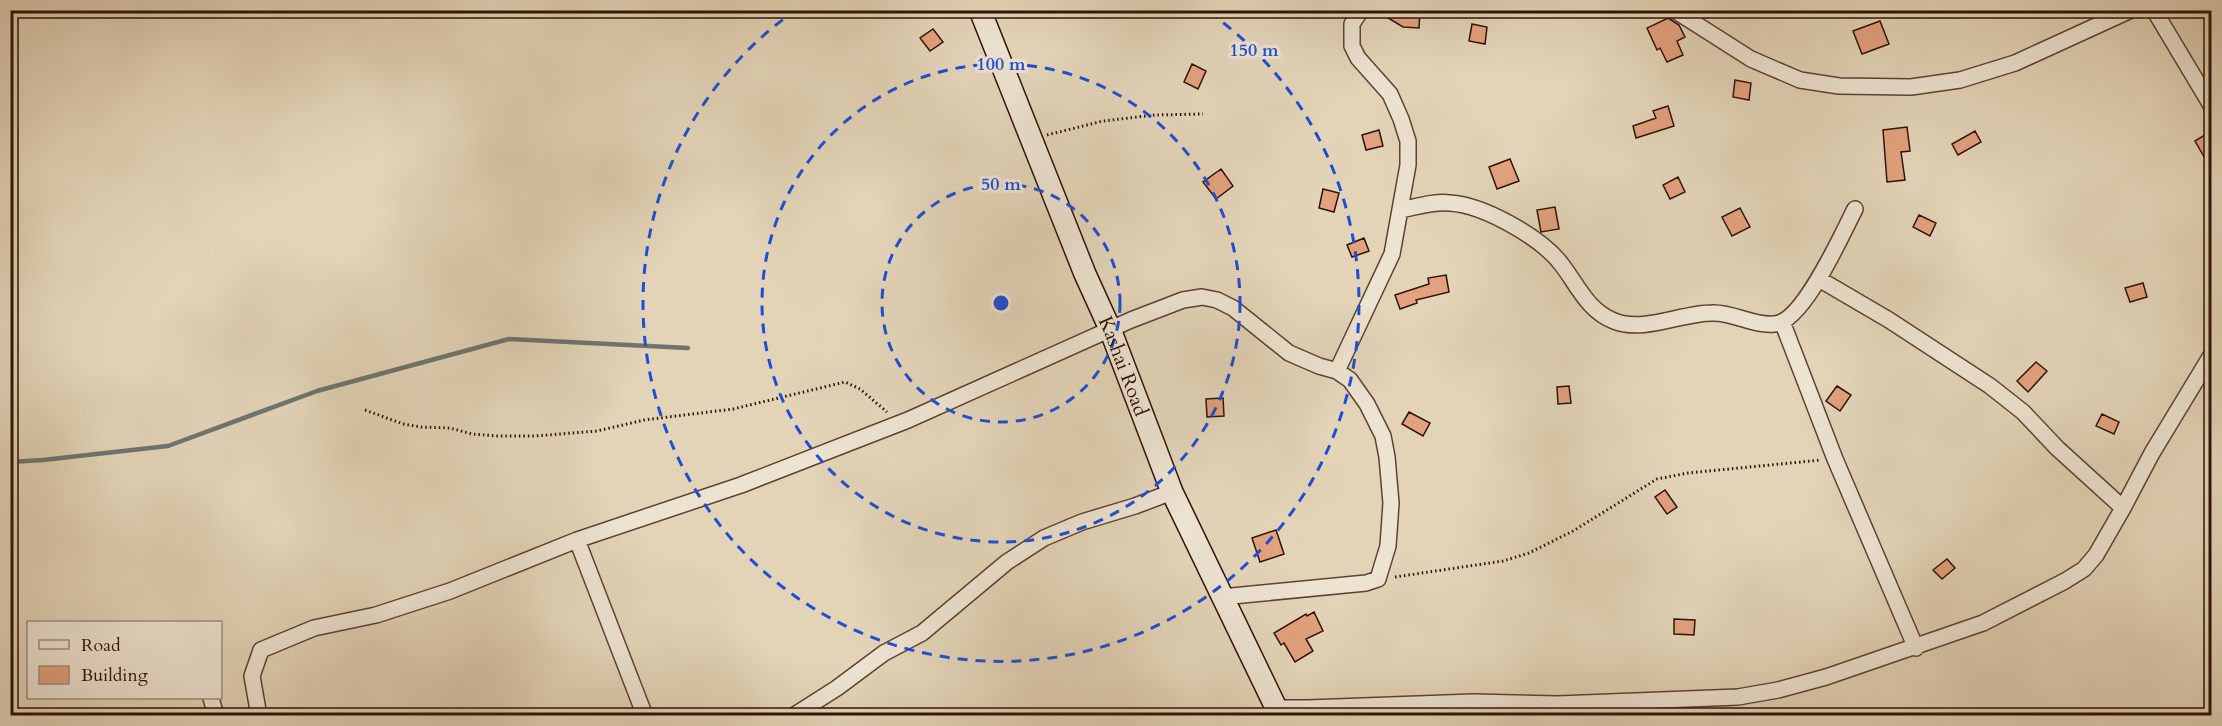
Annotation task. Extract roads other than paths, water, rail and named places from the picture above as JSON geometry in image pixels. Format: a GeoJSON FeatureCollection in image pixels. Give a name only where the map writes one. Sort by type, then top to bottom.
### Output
{"type":"FeatureCollection","features":[{"type":"Feature","properties":{"kind":"street","name":"Kashai Road"},"geometry":{"type":"LineString","coordinates":[[980,10],[1085,274],[1110,329],[1172,492],[1278,712]]}},
{"type":"Feature","properties":{"kind":"street"},"geometry":{"type":"LineString","coordinates":[[1337,370],[1392,254],[1408,165],[1408,141],[1390,94],[1358,58],[1352,46],[1352,24],[1361,10]]}},
{"type":"Feature","properties":{"kind":"street"},"geometry":{"type":"LineString","coordinates":[[1674,10],[1751,59],[1800,80],[1839,86],[1911,87],[1960,80],[2014,63],[2131,10]]}},
{"type":"Feature","properties":{"kind":"street"},"geometry":{"type":"LineString","coordinates":[[2154,10],[2211,107]]}},
{"type":"Feature","properties":{"kind":"street"},"geometry":{"type":"LineString","coordinates":[[1400,210],[1448,202],[1464,205],[1531,236],[1551,251],[1589,304],[1599,313],[1615,321],[1641,324],[1711,313],[1757,323],[1783,324],[1793,315],[1820,279],[1855,209]]}},
{"type":"Feature","properties":{"kind":"street"},"geometry":{"type":"LineString","coordinates":[[1820,279],[1889,320],[1990,386],[2023,412],[2057,448],[2123,508]]}},
{"type":"Feature","properties":{"kind":"street"},"geometry":{"type":"LineString","coordinates":[[259,716],[252,676],[261,650],[315,628],[375,615],[450,591],[577,540],[741,485],[908,420],[1110,329],[1183,300],[1202,297],[1217,300],[1233,308],[1289,354],[1319,366],[1337,370],[1350,380],[1367,404],[1383,436],[1391,503],[1388,546],[1378,579],[1354,584],[1222,597]]}},
{"type":"Feature","properties":{"kind":"street"},"geometry":{"type":"LineString","coordinates":[[1783,324],[1835,459],[1916,648]]}},
{"type":"Feature","properties":{"kind":"street"},"geometry":{"type":"LineString","coordinates":[[1278,712],[1308,708],[1473,702],[1558,704],[1738,696],[1778,690],[1916,648],[1983,623],[2084,569],[2104,543],[2151,453],[2211,354]]}},
{"type":"Feature","properties":{"kind":"street"},"geometry":{"type":"LineString","coordinates":[[793,716],[837,688],[884,653],[922,633],[988,577],[1044,538],[1082,522],[1136,506],[1172,492]]}},
{"type":"Feature","properties":{"kind":"street"},"geometry":{"type":"LineString","coordinates":[[577,540],[645,716]]}},
{"type":"Feature","properties":{"kind":"street"},"geometry":{"type":"LineString","coordinates":[[211,699],[216,716]]}},
{"type":"Feature","properties":{"kind":"waterway"},"geometry":{"type":"LineString","coordinates":[[10,462],[168,446],[317,391],[509,339],[688,348]]}}]}
